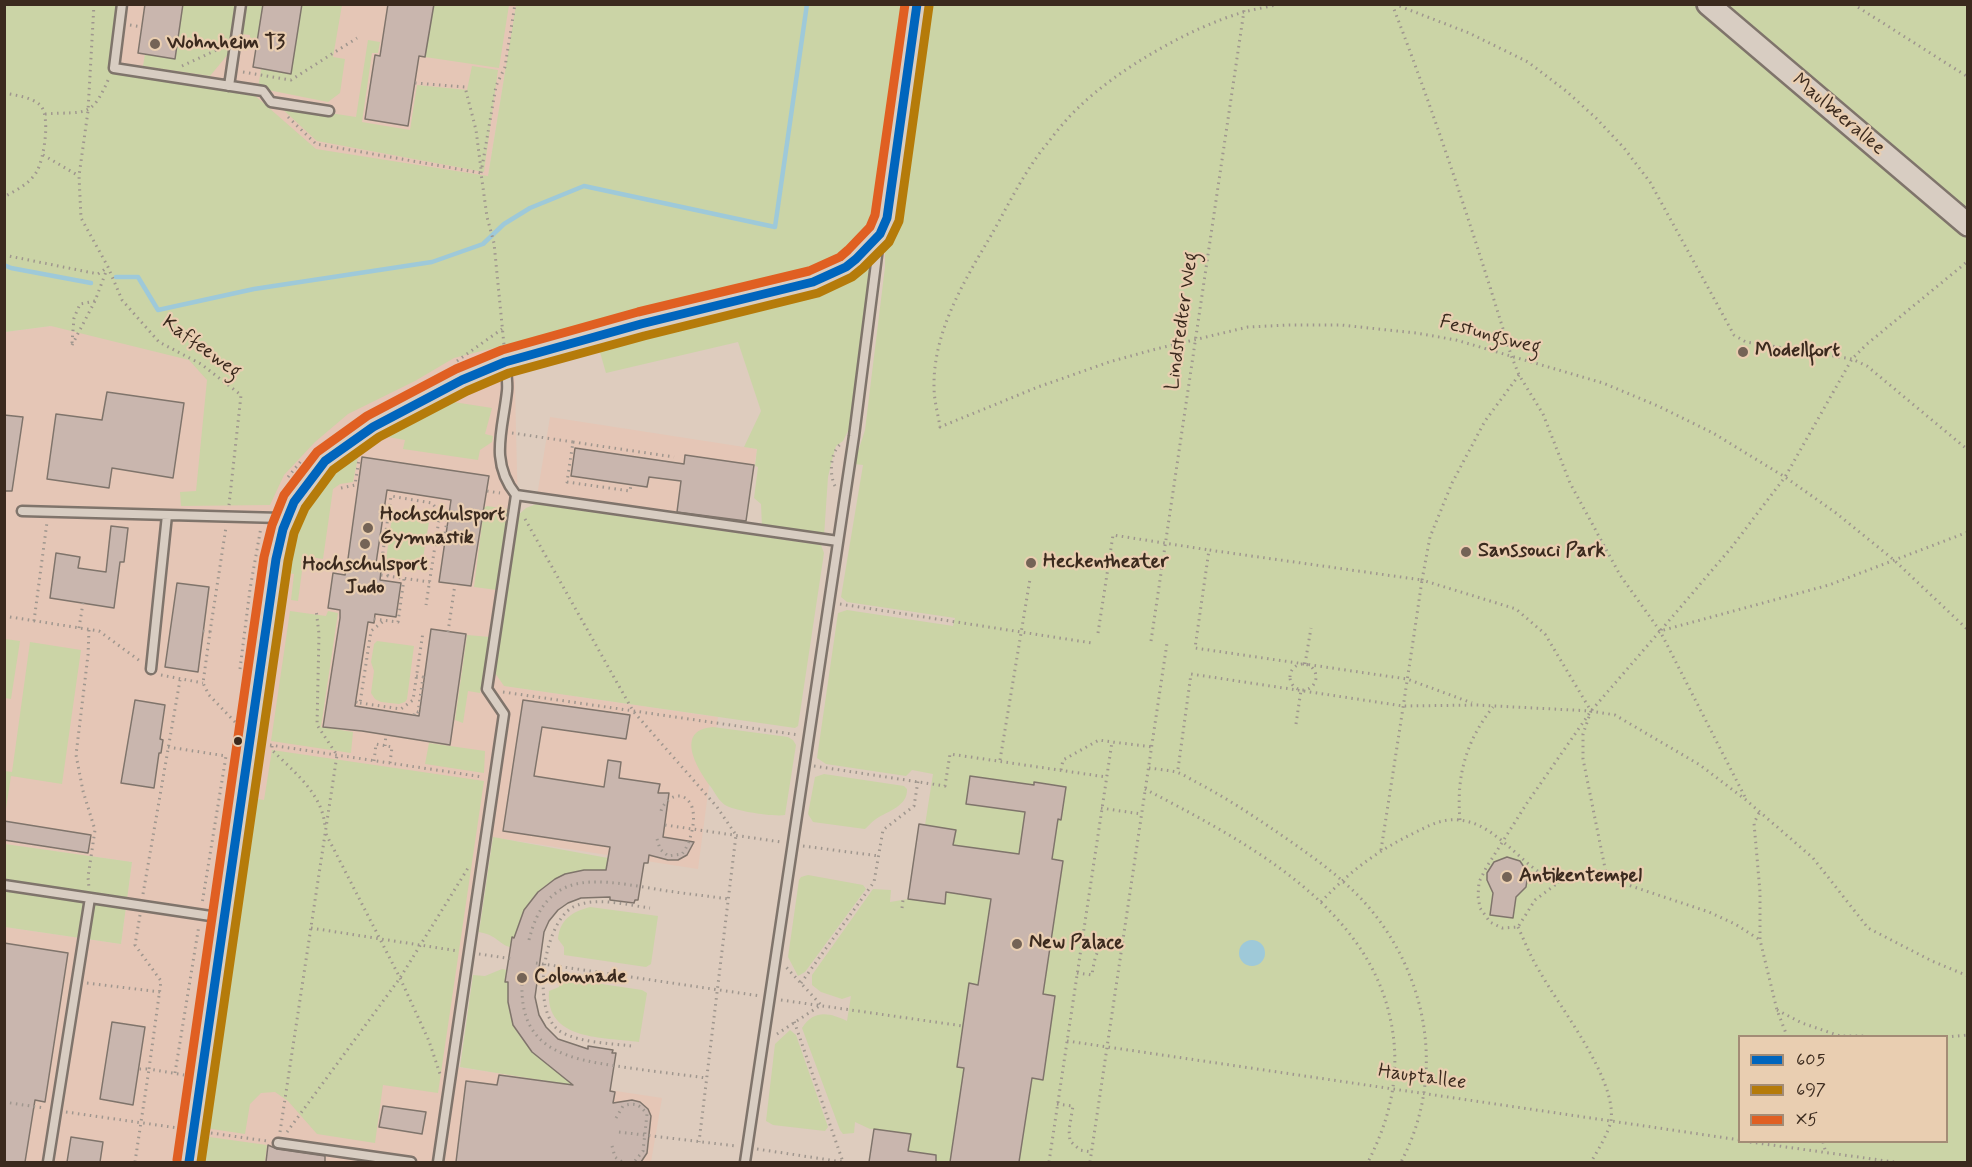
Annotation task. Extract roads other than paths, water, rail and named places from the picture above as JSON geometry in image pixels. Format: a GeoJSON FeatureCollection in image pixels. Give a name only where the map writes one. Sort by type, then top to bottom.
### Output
{"type":"FeatureCollection","features":[{"type":"Feature","properties":{"kind":"street"},"geometry":{"type":"LineString","coordinates":[[189,1162],[224,918],[245,735],[276,559],[294,502],[326,460],[373,427],[462,380],[505,362],[640,324],[813,282],[846,267],[880,234],[887,218],[917,4]]}},
{"type":"Feature","properties":{"kind":"street","name":"Maulbeerallee"},"geometry":{"type":"LineString","coordinates":[[1708,4],[1968,225]]}},
{"type":"Feature","properties":{"kind":"lane"},"geometry":{"type":"LineString","coordinates":[[122,4],[114,68],[263,91],[271,102],[329,111]]}},
{"type":"Feature","properties":{"kind":"lane"},"geometry":{"type":"LineString","coordinates":[[229,86],[241,4]]}},
{"type":"Feature","properties":{"kind":"lane"},"geometry":{"type":"LineString","coordinates":[[746,1162],[838,541],[880,234]]}},
{"type":"Feature","properties":{"kind":"lane"},"geometry":{"type":"LineString","coordinates":[[505,362],[507,388],[501,432],[501,470],[506,482],[516,495],[838,541]]}},
{"type":"Feature","properties":{"kind":"lane"},"geometry":{"type":"LineString","coordinates":[[438,1162],[504,714],[487,689],[516,495]]}},
{"type":"Feature","properties":{"kind":"lane"},"geometry":{"type":"LineString","coordinates":[[22,512],[281,518],[288,516]]}},
{"type":"Feature","properties":{"kind":"lane"},"geometry":{"type":"LineString","coordinates":[[151,669],[167,515]]}},
{"type":"Feature","properties":{"kind":"lane"},"geometry":{"type":"LineString","coordinates":[[4,885],[224,918]]}},
{"type":"Feature","properties":{"kind":"lane"},"geometry":{"type":"LineString","coordinates":[[48,1162],[90,898]]}},
{"type":"Feature","properties":{"kind":"lane"},"geometry":{"type":"LineString","coordinates":[[278,1143],[411,1162]]}},
{"type":"Feature","properties":{"kind":"water"},"geometry":{"type":"Polygon","coordinates":[[[1252,940],[1261,944],[1265,953],[1261,962],[1252,966],[1243,962],[1239,953],[1243,944],[1252,940]]]}},
{"type":"Feature","properties":{"kind":"waterway"},"geometry":{"type":"LineString","coordinates":[[116,277],[138,277],[158,310],[254,289],[432,262],[483,244],[504,224],[530,208],[584,186],[775,227],[807,4]]}},
{"type":"Feature","properties":{"kind":"waterway"},"geometry":{"type":"LineString","coordinates":[[4,265],[91,283]]}},
{"type":"Feature","properties":{"kind":"place","name":"Wohnheim T3"},"geometry":{"type":"Point","coordinates":[155,44]}},
{"type":"Feature","properties":{"kind":"place","name":"Modellfort"},"geometry":{"type":"Point","coordinates":[1743,352]}},
{"type":"Feature","properties":{"kind":"place","name":"Hochschulsport Gymnastik"},"geometry":{"type":"Point","coordinates":[368,528]}},
{"type":"Feature","properties":{"kind":"place","name":"Hochschulsport Judo"},"geometry":{"type":"Point","coordinates":[365,544]}},
{"type":"Feature","properties":{"kind":"place","name":"Sanssouci Park"},"geometry":{"type":"Point","coordinates":[1466,552]}},
{"type":"Feature","properties":{"kind":"place","name":"Heckentheater"},"geometry":{"type":"Point","coordinates":[1031,563]}},
{"type":"Feature","properties":{"kind":"place","name":"Antikentempel"},"geometry":{"type":"Point","coordinates":[1507,877]}},
{"type":"Feature","properties":{"kind":"place","name":"New Palace"},"geometry":{"type":"Point","coordinates":[1017,944]}},
{"type":"Feature","properties":{"kind":"place","name":"Colonnade"},"geometry":{"type":"Point","coordinates":[522,978]}}]}
